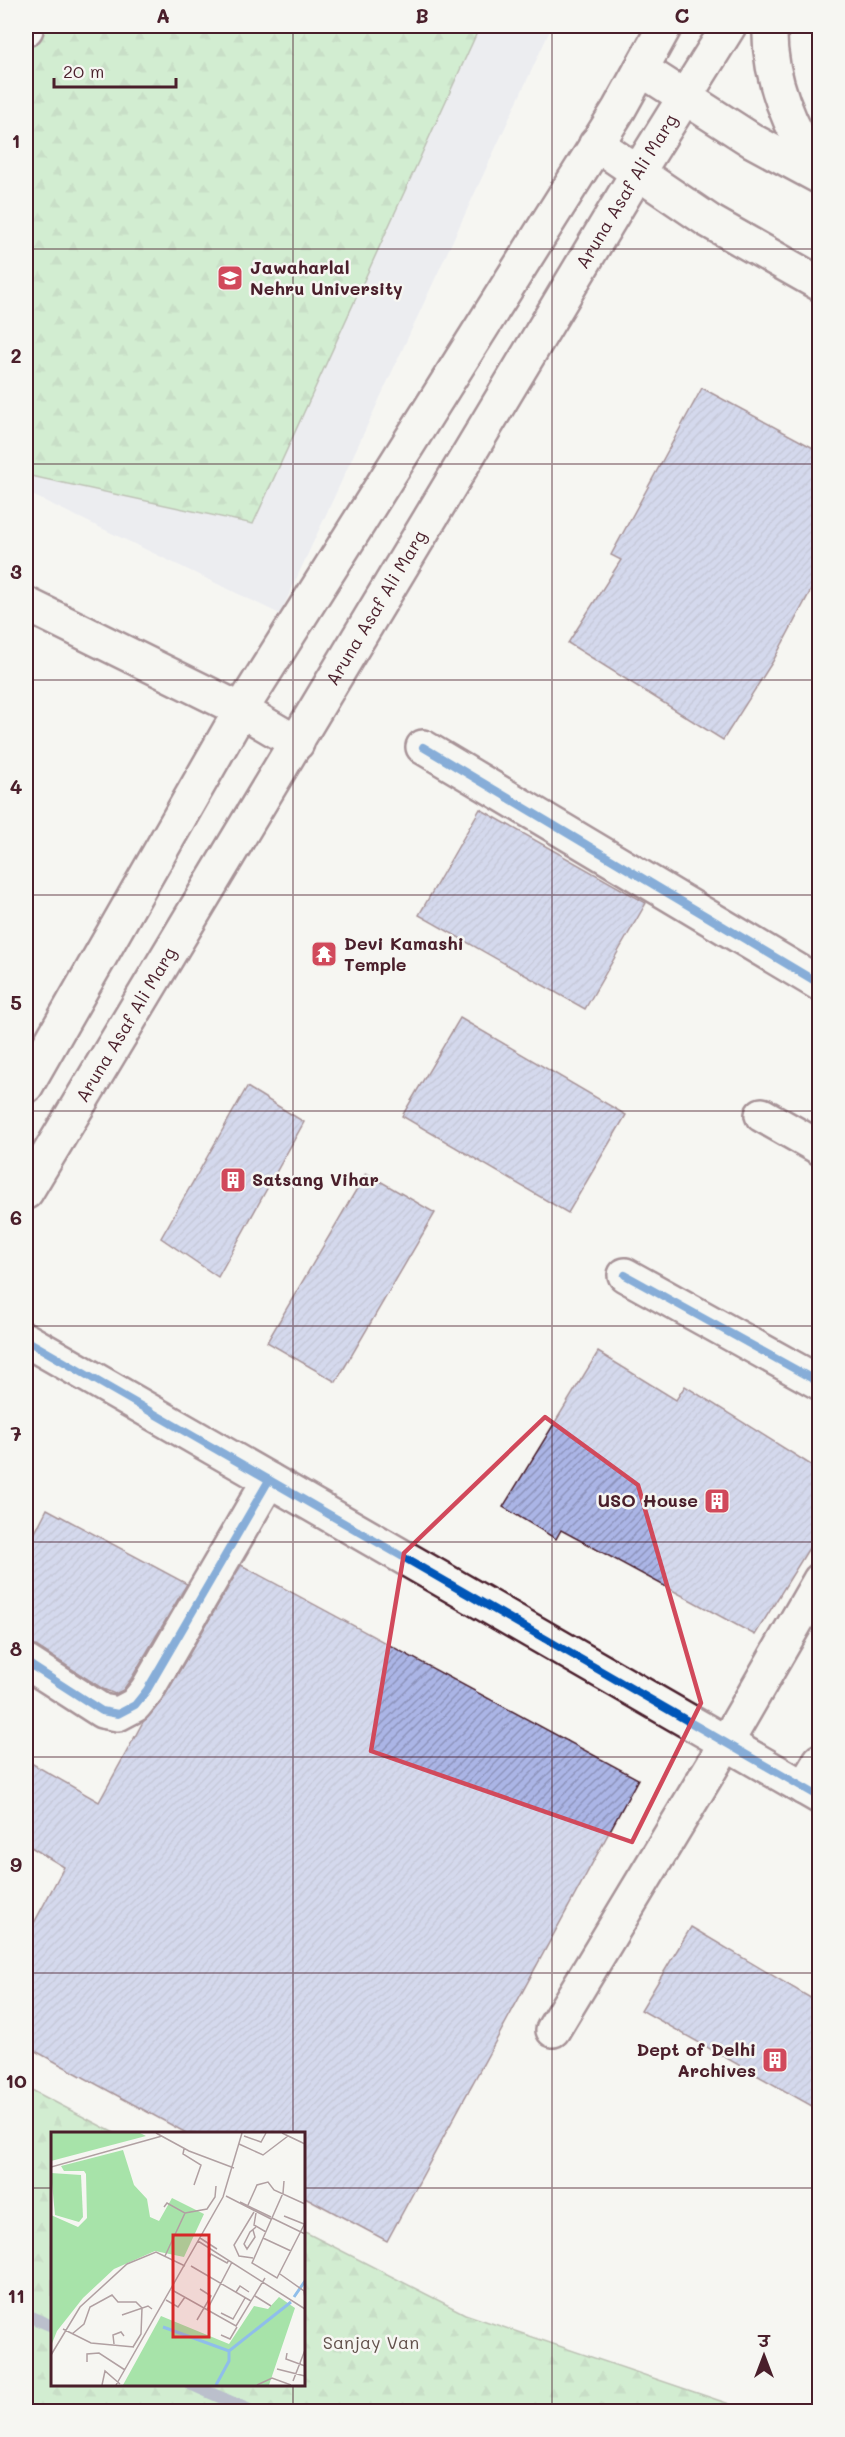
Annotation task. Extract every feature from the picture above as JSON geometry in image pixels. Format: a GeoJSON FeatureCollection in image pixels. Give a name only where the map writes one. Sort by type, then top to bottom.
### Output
{"type":"FeatureCollection","features":[{"type":"Feature","properties":{"kind":"main road"},"geometry":{"type":"LineString","coordinates":[[26,1086],[241,710],[619,109],[665,26]]}},
{"type":"Feature","properties":{"kind":"main road","name":"Aruna Asaf Ali Marg"},"geometry":{"type":"LineString","coordinates":[[26,1192],[638,172],[729,26]]}},
{"type":"Feature","properties":{"kind":"main road"},"geometry":{"type":"LineString","coordinates":[[770,26],[774,63],[781,94],[792,125],[819,172]]}},
{"type":"Feature","properties":{"kind":"main road"},"geometry":{"type":"LineString","coordinates":[[641,69],[753,141],[819,177]]}},
{"type":"Feature","properties":{"kind":"main road"},"geometry":{"type":"LineString","coordinates":[[596,144],[709,221],[819,284]]}},
{"type":"Feature","properties":{"kind":"main road"},"geometry":{"type":"LineString","coordinates":[[26,604],[241,710],[297,742]]}},
{"type":"Feature","properties":{"kind":"main road"},"geometry":{"type":"LineString","coordinates":[[423,747],[819,984]]}},
{"type":"Feature","properties":{"kind":"main road"},"geometry":{"type":"LineString","coordinates":[[762,1115],[819,1148]]}},
{"type":"Feature","properties":{"kind":"main road"},"geometry":{"type":"LineString","coordinates":[[625,1275],[819,1383]]}},
{"type":"Feature","properties":{"kind":"main road"},"geometry":{"type":"LineString","coordinates":[[26,1340],[726,1743],[814,1782]]}},
{"type":"Feature","properties":{"kind":"main road"},"geometry":{"type":"LineString","coordinates":[[26,1662],[102,1711],[118,1714],[135,1705],[147,1690],[269,1480]]}},
{"type":"Feature","properties":{"kind":"main road"},"geometry":{"type":"LineString","coordinates":[[553,2030],[726,1743],[819,1580]]}},
{"type":"Feature","properties":{"kind":"highlighted area"},"geometry":{"type":"Polygon","coordinates":[[[545,1417],[638,1485],[701,1703],[632,1842],[371,1751],[404,1553],[545,1417]]]}},
{"type":"Feature","properties":{"kind":"shaded area","name":"Jawaharlal Nehru University"},"geometry":{"type":"Polygon","coordinates":[[[26,26],[552,26],[280,614],[26,492],[26,26]]]}},
{"type":"Feature","properties":{"kind":"green space","name":"Jawaharlal Nehru University"},"geometry":{"type":"Polygon","coordinates":[[[26,26],[480,26],[253,524],[26,475],[26,26]]]}},
{"type":"Feature","properties":{"kind":"green space","name":"Sanjay Van"},"geometry":{"type":"Polygon","coordinates":[[[26,2087],[112,2132],[51,2132],[51,2386],[304,2386],[304,2232],[465,2314],[750,2411],[26,2411],[26,2087]]]}},
{"type":"Feature","properties":{"kind":"building"},"geometry":{"type":"Polygon","coordinates":[[[702,388],[819,451],[819,575],[773,661],[723,740],[568,643],[621,560],[611,555],[702,388]]]}},
{"type":"Feature","properties":{"kind":"building"},"geometry":{"type":"Polygon","coordinates":[[[480,809],[646,903],[585,1009],[419,915],[480,809]]]}},
{"type":"Feature","properties":{"kind":"building"},"geometry":{"type":"Polygon","coordinates":[[[460,1018],[626,1115],[568,1213],[402,1116],[460,1018]]]}},
{"type":"Feature","properties":{"kind":"building","name":"Satsang Vihar"},"geometry":{"type":"Polygon","coordinates":[[[247,1087],[304,1122],[218,1277],[161,1238],[247,1087]]]}},
{"type":"Feature","properties":{"kind":"building"},"geometry":{"type":"Polygon","coordinates":[[[366,1173],[435,1213],[336,1382],[267,1342],[366,1173]]]}},
{"type":"Feature","properties":{"kind":"building","name":"USO House"},"geometry":{"type":"Polygon","coordinates":[[[598,1352],[676,1400],[685,1386],[819,1470],[819,1532],[755,1635],[561,1530],[556,1539],[503,1507],[598,1352]]]}},
{"type":"Feature","properties":{"kind":"building"},"geometry":{"type":"Polygon","coordinates":[[[47,1509],[187,1584],[131,1679],[123,1690],[115,1694],[103,1689],[36,1646],[26,1644],[26,1550],[47,1509]]]}},
{"type":"Feature","properties":{"kind":"building"},"geometry":{"type":"Polygon","coordinates":[[[241,1565],[638,1779],[387,2241],[304,2197],[304,2132],[184,2132],[26,2046],[26,1938],[64,1867],[26,1844],[26,1760],[99,1802],[143,1722],[163,1699],[241,1565]]]}},
{"type":"Feature","properties":{"kind":"building","name":"Dept of Delhi Archives"},"geometry":{"type":"Polygon","coordinates":[[[691,1927],[819,2003],[819,2110],[641,2010],[691,1927]]]}},
{"type":"Feature","properties":{"kind":"waterway"},"geometry":{"type":"LineString","coordinates":[[26,2315],[51,2326]]}},
{"type":"Feature","properties":{"kind":"waterway"},"geometry":{"type":"LineString","coordinates":[[195,2386],[254,2412]]}},
{"type":"Feature","properties":{"kind":"cycle path"},"geometry":{"type":"LineString","coordinates":[[423,747],[820,984]]}},
{"type":"Feature","properties":{"kind":"cycle path"},"geometry":{"type":"LineString","coordinates":[[625,1275],[820,1383]]}},
{"type":"Feature","properties":{"kind":"cycle path"},"geometry":{"type":"LineString","coordinates":[[26,1340],[820,1797]]}},
{"type":"Feature","properties":{"kind":"cycle path"},"geometry":{"type":"LineString","coordinates":[[26,1662],[102,1711],[118,1714],[135,1705],[147,1690],[269,1480]]}},
{"type":"Feature","properties":{"kind":"place","name":"Jawaharlal Nehru University"},"geometry":{"type":"Point","coordinates":[230,278]}},
{"type":"Feature","properties":{"kind":"place","name":"Devi Kamashi Temple"},"geometry":{"type":"Point","coordinates":[324,954]}},
{"type":"Feature","properties":{"kind":"place","name":"Satsang Vihar"},"geometry":{"type":"Point","coordinates":[233,1180]}},
{"type":"Feature","properties":{"kind":"place","name":"USO House"},"geometry":{"type":"Point","coordinates":[717,1501]}},
{"type":"Feature","properties":{"kind":"place","name":"Dept of Delhi Archives"},"geometry":{"type":"Point","coordinates":[775,2060]}}]}
